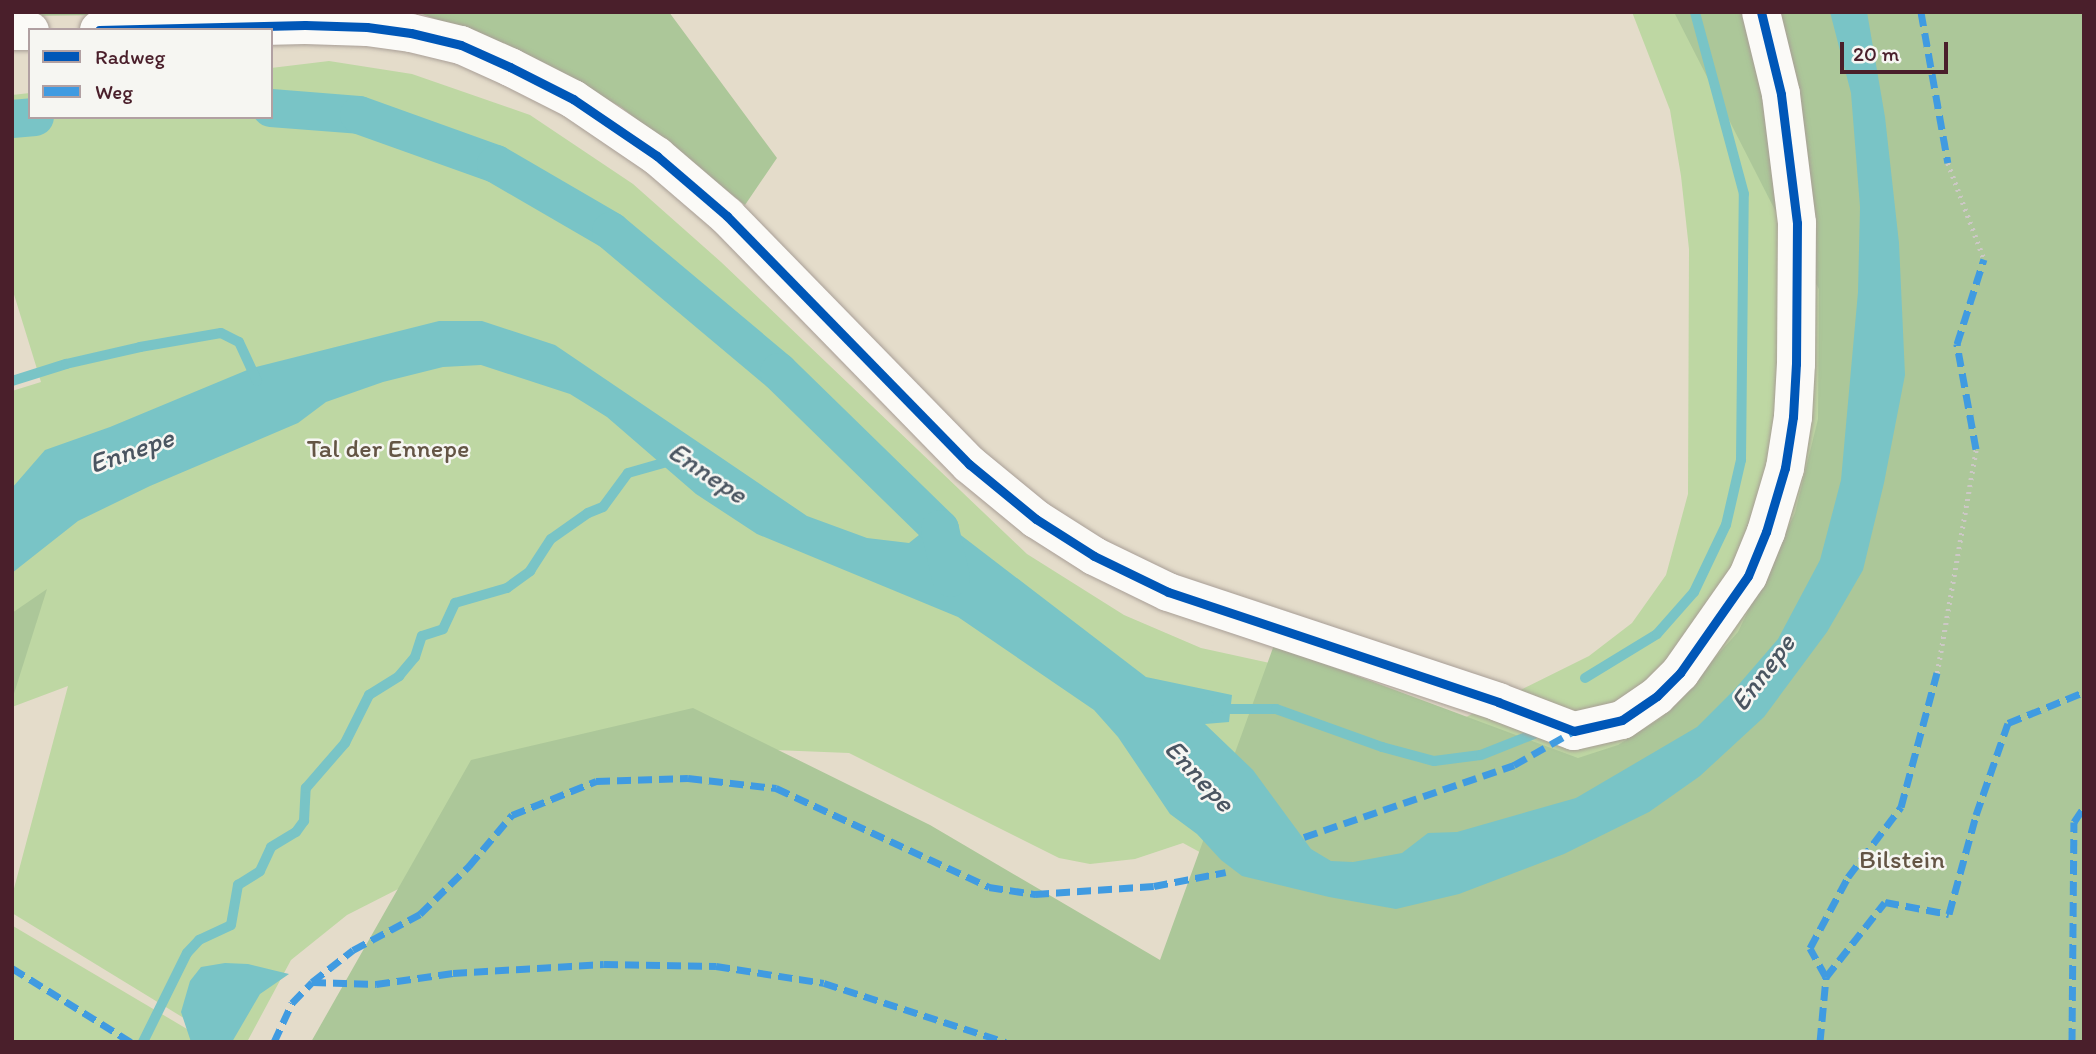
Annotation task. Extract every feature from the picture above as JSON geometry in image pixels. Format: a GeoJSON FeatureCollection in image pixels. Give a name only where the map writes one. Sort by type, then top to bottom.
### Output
{"type":"FeatureCollection","features":[{"type":"Feature","properties":{"kind":"street"},"geometry":{"type":"LineString","coordinates":[[181,28],[304,25],[368,27],[411,33],[461,45],[510,67],[573,99],[646,149],[727,216],[969,464],[1036,519],[1094,556],[1168,592],[1497,702],[1574,731],[1622,720],[1657,696],[1679,673],[1748,576],[1766,532],[1785,468],[1793,417],[1796,364],[1797,223],[1781,94],[1761,12]]}},
{"type":"Feature","properties":{"kind":"path"},"geometry":{"type":"LineString","coordinates":[[1948,163],[1983,259]]}},
{"type":"Feature","properties":{"kind":"path"},"geometry":{"type":"LineString","coordinates":[[1937,673],[1976,449]]}},
{"type":"Feature","properties":{"kind":"green space"},"geometry":{"type":"Polygon","coordinates":[[[12,12],[417,12],[12,16],[12,12]]]}},
{"type":"Feature","properties":{"kind":"green space"},"geometry":{"type":"Polygon","coordinates":[[[417,12],[669,12],[777,158],[745,205],[621,107],[518,51],[417,12]]]}},
{"type":"Feature","properties":{"kind":"green space","name":"Tal der Ennepe"},"geometry":{"type":"Polygon","coordinates":[[[1632,12],[1875,12],[1806,682],[1281,896],[1183,843],[1135,859],[1090,864],[1059,858],[849,753],[749,749],[408,884],[347,915],[291,960],[247,1042],[223,1042],[12,913],[12,896],[68,686],[12,707],[12,391],[41,382],[12,288],[12,95],[28,93],[28,119],[273,119],[273,68],[329,61],[412,74],[530,115],[633,184],[721,262],[1027,554],[1124,615],[1201,648],[1293,668],[1456,722],[1589,656],[1632,623],[1666,575],[1688,494],[1689,249],[1670,110],[1632,12]]]}},
{"type":"Feature","properties":{"kind":"green space","name":"Bilstein"},"geometry":{"type":"Polygon","coordinates":[[[1674,12],[2084,12],[2084,1042],[311,1042],[471,760],[693,708],[930,825],[1160,960],[1274,645],[1578,758],[1618,745],[1661,718],[1738,632],[1795,513],[1818,419],[1819,289],[1779,218],[1674,12]]]}},
{"type":"Feature","properties":{"kind":"green space"},"geometry":{"type":"Polygon","coordinates":[[[47,589],[12,700],[12,613],[47,589]]]}},
{"type":"Feature","properties":{"kind":"green space"},"geometry":{"type":"Polygon","coordinates":[[[13,926],[209,1042],[12,1042],[13,926]]]}},
{"type":"Feature","properties":{"kind":"water","name":"Ennepe"},"geometry":{"type":"Polygon","coordinates":[[[1830,12],[1867,12],[1885,117],[1899,243],[1905,375],[1884,483],[1863,570],[1827,632],[1764,717],[1700,776],[1649,812],[1564,854],[1459,894],[1396,909],[1329,897],[1242,876],[1221,860],[1197,834],[1170,814],[1118,737],[1094,710],[958,617],[757,534],[696,494],[607,417],[570,394],[481,365],[443,367],[383,382],[326,402],[298,423],[150,486],[78,521],[12,573],[12,488],[45,450],[110,427],[252,368],[439,321],[482,321],[555,345],[807,516],[867,538],[909,543],[919,535],[949,526],[1146,677],[1232,695],[1229,722],[1205,724],[1253,770],[1311,849],[1331,861],[1353,862],[1402,853],[1428,833],[1457,832],[1576,798],[1697,727],[1734,690],[1778,639],[1820,560],[1841,480],[1858,292],[1860,207],[1851,93],[1830,12]]]}},
{"type":"Feature","properties":{"kind":"water"},"geometry":{"type":"Polygon","coordinates":[[[225,963],[248,964],[289,974],[260,994],[232,1042],[191,1042],[181,1012],[190,981],[201,967],[225,963]]]}},
{"type":"Feature","properties":{"kind":"waterway"},"geometry":{"type":"LineString","coordinates":[[1585,678],[1657,634],[1694,592],[1726,525],[1741,460],[1744,194],[1695,12]]}},
{"type":"Feature","properties":{"kind":"waterway"},"geometry":{"type":"LineString","coordinates":[[273,108],[359,115],[496,164],[611,231],[779,372],[940,529],[951,578]]}},
{"type":"Feature","properties":{"kind":"waterway"},"geometry":{"type":"LineString","coordinates":[[12,119],[28,118]]}},
{"type":"Feature","properties":{"kind":"waterway"},"geometry":{"type":"LineString","coordinates":[[12,381],[66,364],[140,347],[221,333],[239,342],[257,381]]}},
{"type":"Feature","properties":{"kind":"waterway","name":"Ennepe"},"geometry":{"type":"LineString","coordinates":[[143,1042],[187,953],[199,940],[231,925],[238,885],[260,871],[271,847],[296,832],[304,821],[306,788],[345,743],[369,695],[399,676],[415,657],[422,636],[443,629],[455,603],[507,588],[530,571],[551,539],[588,513],[603,507],[628,473],[674,460]]}},
{"type":"Feature","properties":{"kind":"waterway"},"geometry":{"type":"LineString","coordinates":[[1216,709],[1276,709],[1382,747],[1434,761],[1481,755],[1534,734]]}},
{"type":"Feature","properties":{"kind":"marked path"},"geometry":{"type":"LineString","coordinates":[[1921,12],[1948,163]]}},
{"type":"Feature","properties":{"kind":"marked path"},"geometry":{"type":"LineString","coordinates":[[1976,449],[1957,344],[1984,259]]}},
{"type":"Feature","properties":{"kind":"marked path"},"geometry":{"type":"LineString","coordinates":[[1826,977],[1810,948],[1848,877],[1901,807],[1937,673]]}},
{"type":"Feature","properties":{"kind":"marked path"},"geometry":{"type":"LineString","coordinates":[[1820,1042],[1826,977],[1885,902],[1949,914],[1976,815],[2008,723],[2084,692]]}},
{"type":"Feature","properties":{"kind":"marked path"},"geometry":{"type":"LineString","coordinates":[[1304,837],[1514,765],[1574,731]]}},
{"type":"Feature","properties":{"kind":"marked path"},"geometry":{"type":"LineString","coordinates":[[312,982],[353,950],[420,914],[469,866],[512,815],[596,781],[688,778],[776,788],[989,887],[1035,894],[1154,886],[1226,872]]}},
{"type":"Feature","properties":{"kind":"marked path"},"geometry":{"type":"LineString","coordinates":[[2072,1042],[2074,822],[2084,807]]}},
{"type":"Feature","properties":{"kind":"marked path"},"geometry":{"type":"LineString","coordinates":[[274,1042],[292,1003],[312,982],[376,984],[453,973],[604,964],[716,966],[824,983],[1006,1042]]}},
{"type":"Feature","properties":{"kind":"marked path"},"geometry":{"type":"LineString","coordinates":[[12,968],[131,1042]]}},
{"type":"Feature","properties":{"kind":"cycle path"},"geometry":{"type":"LineString","coordinates":[[181,28],[305,25],[367,27],[411,33],[461,45],[510,67],[573,99],[657,156],[727,216],[969,464],[1036,519],[1094,556],[1168,592],[1498,702],[1574,731],[1622,720],[1657,696],[1680,673],[1748,576],[1766,532],[1785,468],[1793,417],[1796,364],[1797,223],[1781,94],[1761,12]]}}]}
